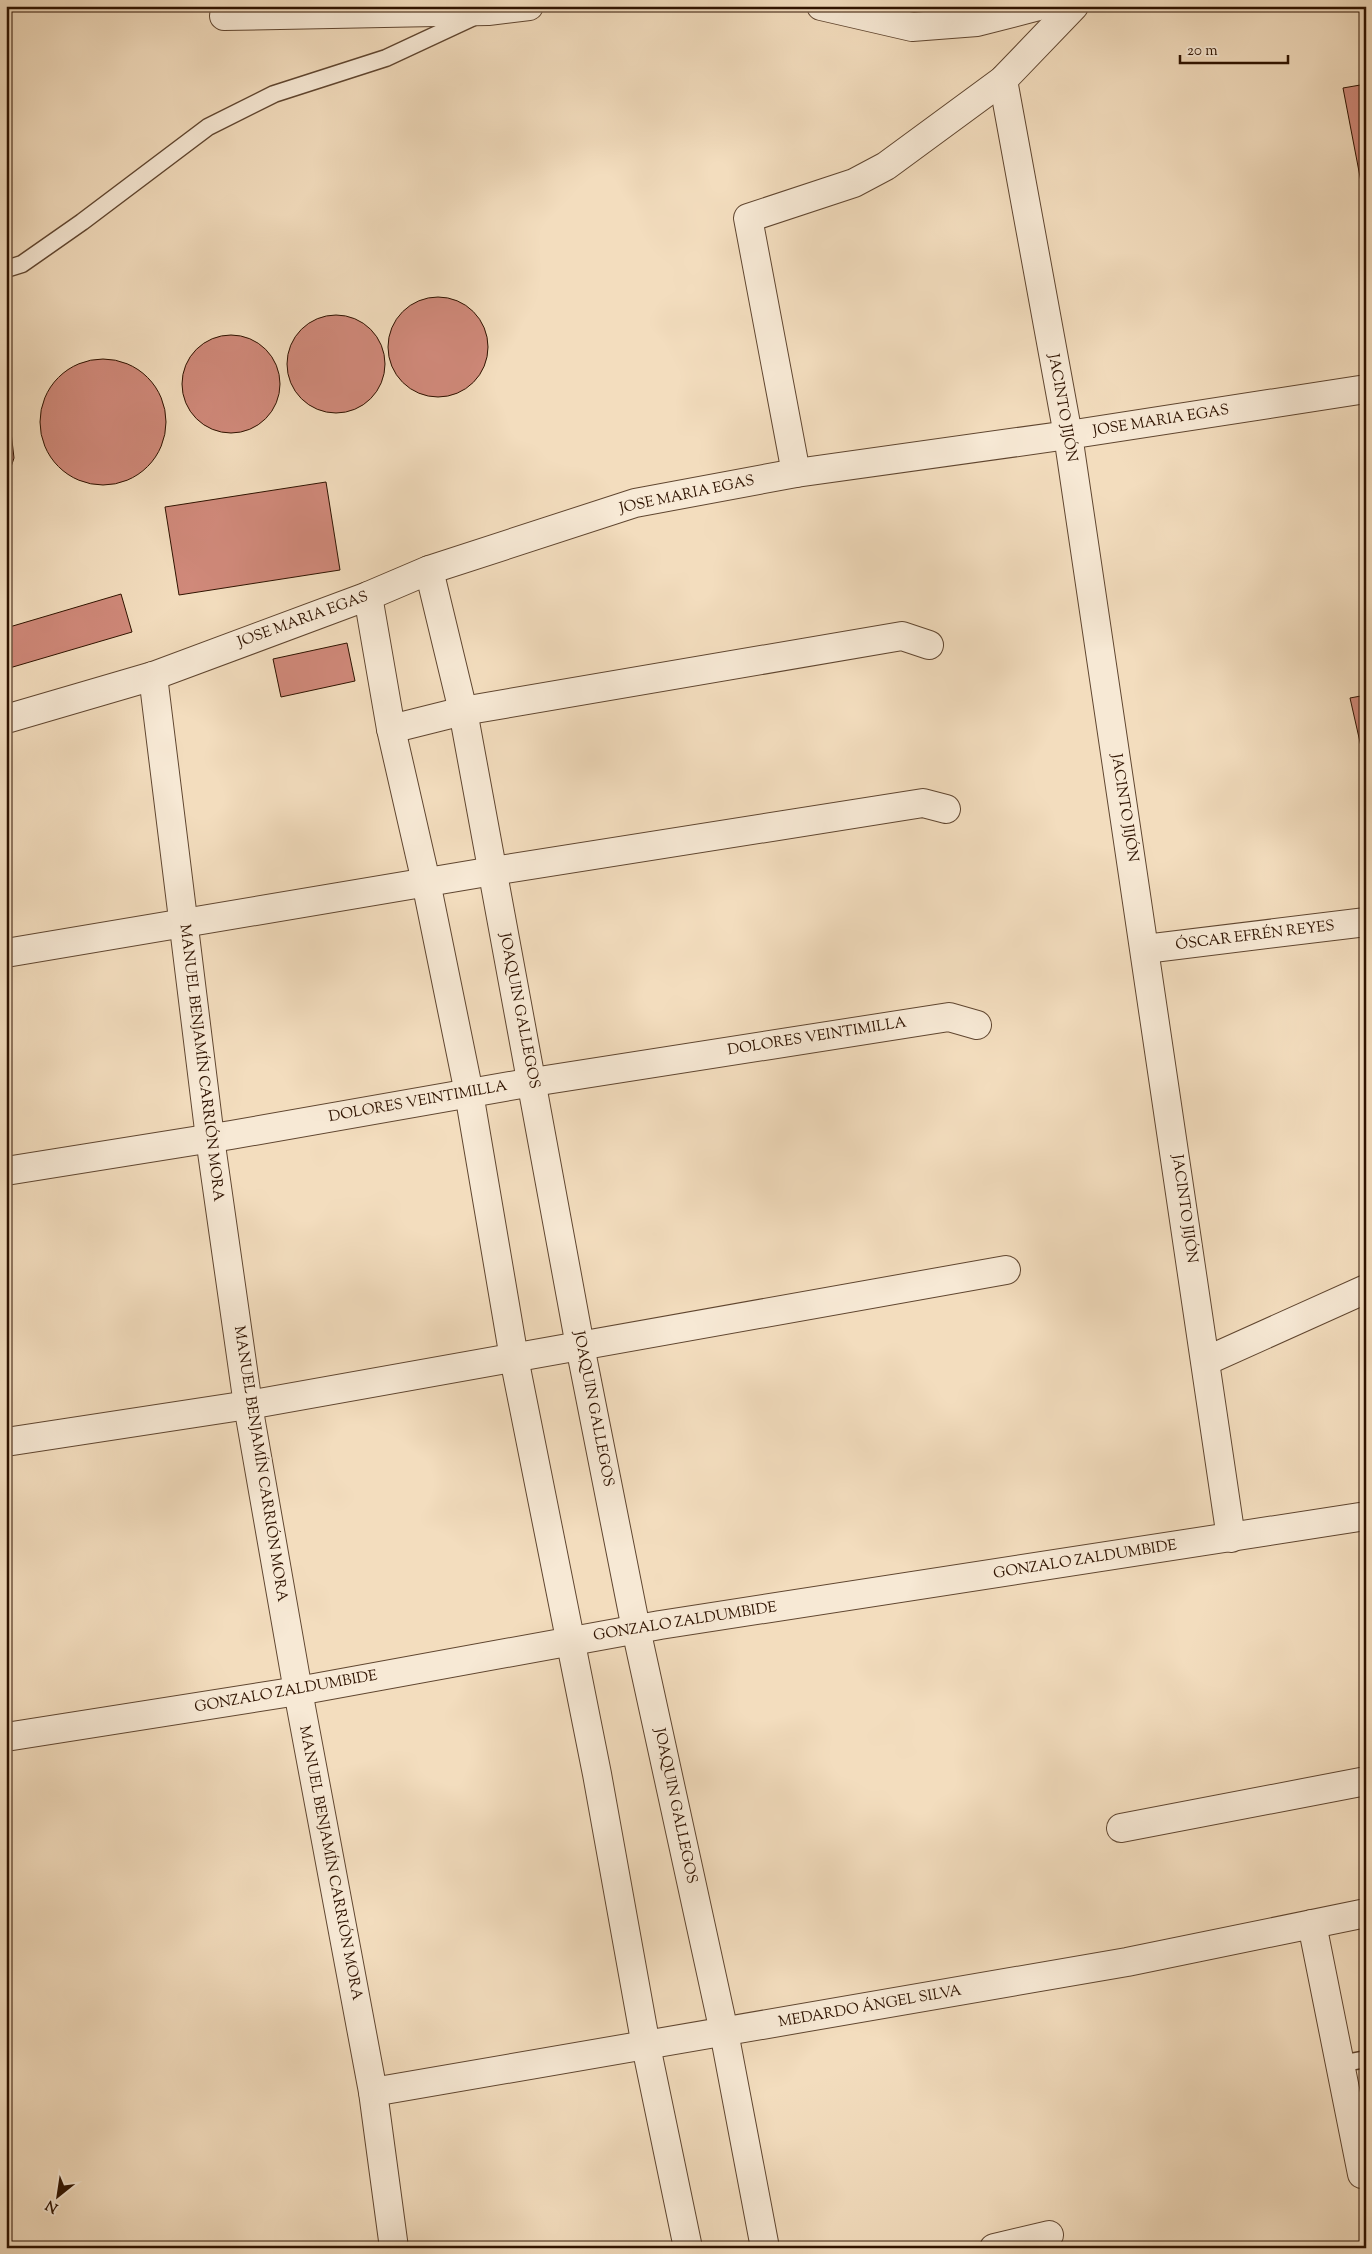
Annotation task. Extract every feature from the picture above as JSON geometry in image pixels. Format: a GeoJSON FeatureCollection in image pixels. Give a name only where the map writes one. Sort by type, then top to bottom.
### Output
{"type":"FeatureCollection","features":[{"type":"Feature","properties":{"kind":"street"},"geometry":{"type":"LineString","coordinates":[[224,16],[488,11],[529,6]]}},
{"type":"Feature","properties":{"kind":"street"},"geometry":{"type":"LineString","coordinates":[[821,6],[912,27],[977,22],[1039,6]]}},
{"type":"Feature","properties":{"kind":"street"},"geometry":{"type":"LineString","coordinates":[[796,473],[748,218],[854,183],[886,166],[1003,80],[1074,6]]}},
{"type":"Feature","properties":{"kind":"street","name":"JACINTO JIJÓN"},"geometry":{"type":"LineString","coordinates":[[1003,80],[1068,435],[1231,1538]]}},
{"type":"Feature","properties":{"kind":"street","name":"JOSE MARIA EGAS"},"geometry":{"type":"LineString","coordinates":[[6,719],[153,676],[368,596],[429,570],[635,503],[796,473],[1068,435],[1366,389]]}},
{"type":"Feature","properties":{"kind":"street","name":"JOAQUIN GALLEGOS"},"geometry":{"type":"LineString","coordinates":[[429,570],[463,711],[533,1082],[580,1346],[636,1630],[724,2032],[765,2248]]}},
{"type":"Feature","properties":{"kind":"street"},"geometry":{"type":"LineString","coordinates":[[368,596],[391,729],[426,882],[469,1093],[514,1358],[597,1774],[646,2046],[688,2248]]}},
{"type":"Feature","properties":{"kind":"street"},"geometry":{"type":"LineString","coordinates":[[391,729],[463,711],[902,636],[929,646]]}},
{"type":"Feature","properties":{"kind":"street","name":"MANUEL BENJAMÍN CARRIÓN MORA"},"geometry":{"type":"LineString","coordinates":[[153,676],[210,1138],[248,1405],[298,1691],[373,2092],[394,2248]]}},
{"type":"Feature","properties":{"kind":"street"},"geometry":{"type":"LineString","coordinates":[[6,953],[493,871],[923,804],[946,809]]}},
{"type":"Feature","properties":{"kind":"street","name":"ÓSCAR EFRÉN REYES"},"geometry":{"type":"LineString","coordinates":[[1145,949],[1366,922]]}},
{"type":"Feature","properties":{"kind":"street","name":"DOLORES VEINTIMILLA"},"geometry":{"type":"LineString","coordinates":[[6,1172],[533,1082],[949,1017],[977,1025]]}},
{"type":"Feature","properties":{"kind":"street"},"geometry":{"type":"LineString","coordinates":[[6,1442],[248,1405],[1006,1270]]}},
{"type":"Feature","properties":{"kind":"street"},"geometry":{"type":"LineString","coordinates":[[1206,1361],[1366,1289]]}},
{"type":"Feature","properties":{"kind":"street","name":"GONZALO ZALDUMBIDE"},"geometry":{"type":"LineString","coordinates":[[6,1737],[298,1691],[636,1630],[1366,1516]]}},
{"type":"Feature","properties":{"kind":"street"},"geometry":{"type":"LineString","coordinates":[[1120,1828],[1366,1781]]}},
{"type":"Feature","properties":{"kind":"street","name":"MEDARDO ÁNGEL SILVA"},"geometry":{"type":"LineString","coordinates":[[373,2092],[1127,1962],[1366,1913]]}},
{"type":"Feature","properties":{"kind":"street"},"geometry":{"type":"LineString","coordinates":[[1312,1924],[1353,2061],[1362,2174]]}},
{"type":"Feature","properties":{"kind":"street"},"geometry":{"type":"LineString","coordinates":[[994,2248],[1049,2234]]}},
{"type":"Feature","properties":{"kind":"lane"},"geometry":{"type":"LineString","coordinates":[[6,269],[22,264],[82,222],[208,128],[274,94],[386,58],[488,11]]}},
{"type":"Feature","properties":{"kind":"building"},"geometry":{"type":"Polygon","coordinates":[[[1366,84],[1366,208],[1343,88],[1366,84]]]}},
{"type":"Feature","properties":{"kind":"building"},"geometry":{"type":"Polygon","coordinates":[[[438,297],[457,301],[473,312],[484,328],[488,347],[484,366],[473,382],[457,393],[438,397],[419,393],[403,382],[392,366],[388,347],[392,328],[403,312],[419,301],[438,297]]]}},
{"type":"Feature","properties":{"kind":"building"},"geometry":{"type":"Polygon","coordinates":[[[336,315],[355,318],[371,329],[382,345],[385,364],[382,383],[371,399],[355,410],[336,413],[317,410],[301,399],[290,383],[287,364],[290,345],[301,329],[317,318],[336,315]]]}},
{"type":"Feature","properties":{"kind":"building"},"geometry":{"type":"Polygon","coordinates":[[[231,335],[250,338],[266,349],[277,365],[280,384],[277,403],[266,419],[250,430],[231,433],[212,430],[196,419],[185,403],[182,384],[185,365],[196,349],[212,338],[231,335]]]}},
{"type":"Feature","properties":{"kind":"building"},"geometry":{"type":"Polygon","coordinates":[[[103,359],[127,364],[148,377],[161,398],[166,422],[161,446],[148,467],[127,480],[103,485],[79,480],[58,467],[45,446],[40,422],[45,398],[58,377],[79,364],[103,359]]]}},
{"type":"Feature","properties":{"kind":"building"},"geometry":{"type":"Polygon","coordinates":[[[6,425],[11,432],[14,458],[6,482],[6,425]]]}},
{"type":"Feature","properties":{"kind":"building"},"geometry":{"type":"Polygon","coordinates":[[[326,482],[340,570],[179,595],[165,507],[326,482]]]}},
{"type":"Feature","properties":{"kind":"building"},"geometry":{"type":"Polygon","coordinates":[[[121,594],[132,632],[6,669],[6,628],[121,594]]]}},
{"type":"Feature","properties":{"kind":"building"},"geometry":{"type":"Polygon","coordinates":[[[347,643],[355,681],[281,697],[273,659],[347,643]]]}},
{"type":"Feature","properties":{"kind":"building"},"geometry":{"type":"Polygon","coordinates":[[[1366,695],[1366,750],[1362,751],[1350,698],[1366,695]]]}}]}
